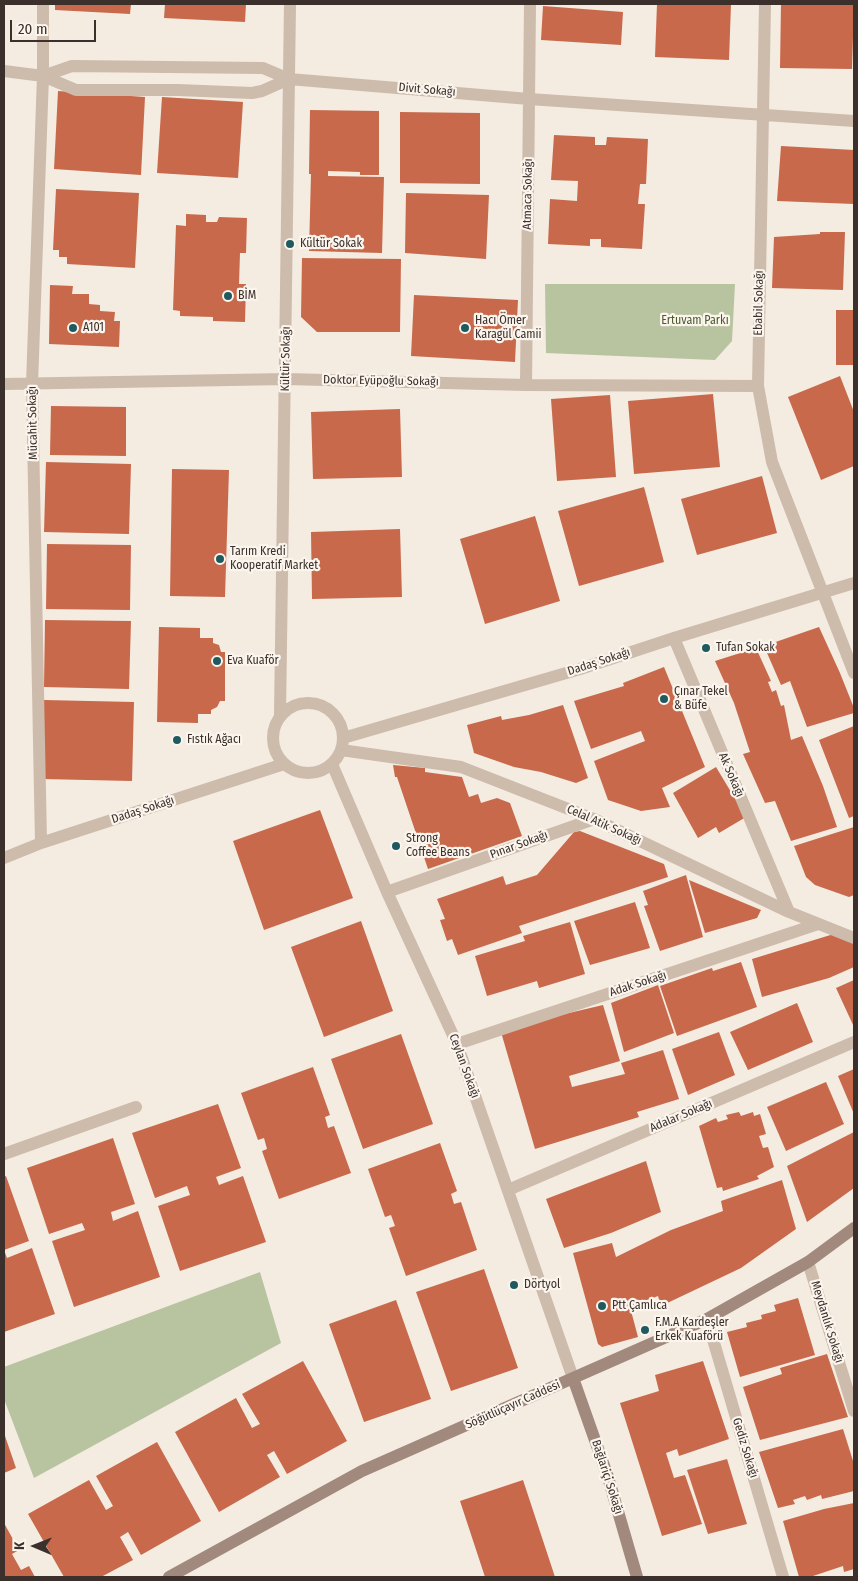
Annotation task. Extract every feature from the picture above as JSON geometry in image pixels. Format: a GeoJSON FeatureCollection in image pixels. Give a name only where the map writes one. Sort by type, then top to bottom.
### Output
{"type":"FeatureCollection","features":[{"type":"Feature","properties":{"kind":"street","name":"Mücahit Sokağı"},"geometry":{"type":"LineString","coordinates":[[41,843],[32,384],[43,76],[43,4]]}},
{"type":"Feature","properties":{"kind":"street","name":"Kültür Sokağı"},"geometry":{"type":"LineString","coordinates":[[280,715],[290,4]]}},
{"type":"Feature","properties":{"kind":"street","name":"Atmaca Sokağı"},"geometry":{"type":"LineString","coordinates":[[526,385],[530,4]]}},
{"type":"Feature","properties":{"kind":"street","name":"Ebabil Sokağı"},"geometry":{"type":"LineString","coordinates":[[765,4],[758,386],[772,462],[854,672]]}},
{"type":"Feature","properties":{"kind":"street","name":"Divit Sokağı"},"geometry":{"type":"LineString","coordinates":[[4,71],[43,76],[72,66],[263,68],[289,78],[529,99],[854,121]]}},
{"type":"Feature","properties":{"kind":"street"},"geometry":{"type":"LineString","coordinates":[[43,76],[76,90],[178,90],[252,93],[262,91],[289,78]]}},
{"type":"Feature","properties":{"kind":"street","name":"Doktor Eyüpoğlu Sokağı"},"geometry":{"type":"LineString","coordinates":[[4,384],[286,379],[526,385],[758,386]]}},
{"type":"Feature","properties":{"kind":"street","name":"Dadaş Sokağı"},"geometry":{"type":"LineString","coordinates":[[343,738],[580,669],[854,583]]}},
{"type":"Feature","properties":{"kind":"street","name":"Ak Sokağı"},"geometry":{"type":"LineString","coordinates":[[674,638],[789,912]]}},
{"type":"Feature","properties":{"kind":"street"},"geometry":{"type":"LineString","coordinates":[[306,702],[328,708],[336,716],[341,726],[343,738],[341,750],[332,764],[317,772],[305,773],[292,770],[284,764],[277,756],[272,743],[273,730],[280,715],[295,704],[306,702]]}},
{"type":"Feature","properties":{"kind":"street","name":"Celal Atik Sokağı"},"geometry":{"type":"LineString","coordinates":[[341,750],[462,767],[594,819],[789,912],[854,938]]}},
{"type":"Feature","properties":{"kind":"street","name":"Dadaş Sokağı"},"geometry":{"type":"LineString","coordinates":[[4,858],[41,843],[284,764]]}},
{"type":"Feature","properties":{"kind":"street","name":"Ceylan Sokağı"},"geometry":{"type":"LineString","coordinates":[[332,764],[387,892],[457,1044],[574,1378]]}},
{"type":"Feature","properties":{"kind":"street","name":"Pınar Sokağı"},"geometry":{"type":"LineString","coordinates":[[387,892],[594,819]]}},
{"type":"Feature","properties":{"kind":"street","name":"Adak Sokağı"},"geometry":{"type":"LineString","coordinates":[[457,1044],[818,924]]}},
{"type":"Feature","properties":{"kind":"street","name":"Adalar Sokağı"},"geometry":{"type":"LineString","coordinates":[[508,1190],[854,1042]]}},
{"type":"Feature","properties":{"kind":"street"},"geometry":{"type":"LineString","coordinates":[[4,1154],[136,1107]]}},
{"type":"Feature","properties":{"kind":"street","name":"Söğütlüçayır Caddesi"},"geometry":{"type":"LineString","coordinates":[[169,1577],[362,1471],[707,1319],[808,1262],[854,1228]]}},
{"type":"Feature","properties":{"kind":"street","name":"Meydanlık Sokağı"},"geometry":{"type":"LineString","coordinates":[[808,1262],[854,1411]]}},
{"type":"Feature","properties":{"kind":"street","name":"Gediz Sokağı"},"geometry":{"type":"LineString","coordinates":[[707,1319],[783,1577]]}},
{"type":"Feature","properties":{"kind":"street","name":"Bağlariçi Sokağı"},"geometry":{"type":"LineString","coordinates":[[574,1378],[608,1477],[637,1577]]}},
{"type":"Feature","properties":{"kind":"green space","name":"Ertuvam Parkı"},"geometry":{"type":"Polygon","coordinates":[[[545,284],[735,284],[732,341],[715,360],[546,353],[545,284]]]}},
{"type":"Feature","properties":{"kind":"green space"},"geometry":{"type":"Polygon","coordinates":[[[260,1272],[281,1343],[34,1478],[4,1399],[4,1367],[260,1272]]]}},
{"type":"Feature","properties":{"kind":"building"},"geometry":{"type":"Polygon","coordinates":[[[55,4],[131,4],[130,14],[55,10],[55,4]]]}},
{"type":"Feature","properties":{"kind":"building"},"geometry":{"type":"Polygon","coordinates":[[[165,4],[246,4],[245,22],[164,18],[165,4]]]}},
{"type":"Feature","properties":{"kind":"building"},"geometry":{"type":"Polygon","coordinates":[[[657,4],[731,4],[729,60],[655,57],[657,4]]]}},
{"type":"Feature","properties":{"kind":"building"},"geometry":{"type":"Polygon","coordinates":[[[781,4],[854,4],[852,69],[780,68],[781,4]]]}},
{"type":"Feature","properties":{"kind":"building"},"geometry":{"type":"Polygon","coordinates":[[[543,6],[623,12],[621,45],[541,40],[543,6]]]}},
{"type":"Feature","properties":{"kind":"building"},"geometry":{"type":"Polygon","coordinates":[[[58,91],[145,97],[141,175],[54,169],[58,91]]]}},
{"type":"Feature","properties":{"kind":"building"},"geometry":{"type":"Polygon","coordinates":[[[162,97],[243,102],[238,178],[157,173],[162,97]]]}},
{"type":"Feature","properties":{"kind":"building"},"geometry":{"type":"Polygon","coordinates":[[[310,110],[379,111],[379,175],[360,175],[360,172],[328,171],[328,176],[384,177],[382,253],[309,251],[310,110]]]}},
{"type":"Feature","properties":{"kind":"building"},"geometry":{"type":"Polygon","coordinates":[[[400,112],[480,113],[480,184],[400,183],[400,112]]]}},
{"type":"Feature","properties":{"kind":"building"},"geometry":{"type":"Polygon","coordinates":[[[554,135],[595,137],[595,145],[606,145],[607,137],[648,139],[646,184],[640,184],[638,204],[645,204],[642,249],[601,247],[601,239],[590,239],[590,246],[548,244],[550,199],[577,201],[578,181],[551,180],[554,135]]]}},
{"type":"Feature","properties":{"kind":"building"},"geometry":{"type":"Polygon","coordinates":[[[781,146],[854,150],[854,204],[777,201],[781,146]]]}},
{"type":"Feature","properties":{"kind":"building"},"geometry":{"type":"Polygon","coordinates":[[[56,189],[139,193],[135,268],[67,264],[67,257],[59,257],[59,250],[53,250],[56,189]]]}},
{"type":"Feature","properties":{"kind":"building"},"geometry":{"type":"Polygon","coordinates":[[[406,193],[489,195],[486,259],[405,253],[406,193]]]}},
{"type":"Feature","properties":{"kind":"building"},"geometry":{"type":"Polygon","coordinates":[[[186,214],[206,215],[206,222],[217,222],[219,217],[247,218],[246,253],[240,253],[239,284],[246,284],[245,322],[213,321],[213,317],[180,316],[180,311],[173,310],[176,225],[186,226],[186,214]]]}},
{"type":"Feature","properties":{"kind":"building"},"geometry":{"type":"Polygon","coordinates":[[[820,232],[845,232],[843,290],[772,288],[774,237],[820,234],[820,232]]]}},
{"type":"Feature","properties":{"kind":"building"},"geometry":{"type":"Polygon","coordinates":[[[302,258],[401,259],[400,332],[317,332],[301,317],[302,258]]]}},
{"type":"Feature","properties":{"kind":"building"},"geometry":{"type":"Polygon","coordinates":[[[50,285],[73,286],[72,294],[89,294],[89,304],[100,305],[100,311],[115,312],[114,321],[120,321],[119,347],[49,344],[50,285]]]}},
{"type":"Feature","properties":{"kind":"building","name":"Hacı Ömer Karagül Camii"},"geometry":{"type":"Polygon","coordinates":[[[414,295],[518,300],[515,362],[411,356],[414,295]]]}},
{"type":"Feature","properties":{"kind":"building"},"geometry":{"type":"Polygon","coordinates":[[[836,310],[854,310],[854,365],[836,365],[836,310]]]}},
{"type":"Feature","properties":{"kind":"building"},"geometry":{"type":"Polygon","coordinates":[[[840,376],[854,412],[854,466],[821,480],[788,397],[840,376]]]}},
{"type":"Feature","properties":{"kind":"building"},"geometry":{"type":"Polygon","coordinates":[[[713,394],[720,467],[634,474],[628,401],[713,394]]]}},
{"type":"Feature","properties":{"kind":"building"},"geometry":{"type":"Polygon","coordinates":[[[610,395],[616,477],[557,481],[551,399],[610,395]]]}},
{"type":"Feature","properties":{"kind":"building"},"geometry":{"type":"Polygon","coordinates":[[[51,406],[126,407],[126,456],[50,455],[51,406]]]}},
{"type":"Feature","properties":{"kind":"building"},"geometry":{"type":"Polygon","coordinates":[[[400,409],[402,477],[313,479],[311,412],[400,409]]]}},
{"type":"Feature","properties":{"kind":"building"},"geometry":{"type":"Polygon","coordinates":[[[46,462],[131,464],[129,534],[44,532],[46,462]]]}},
{"type":"Feature","properties":{"kind":"building"},"geometry":{"type":"Polygon","coordinates":[[[172,469],[229,470],[225,597],[170,596],[172,469]]]}},
{"type":"Feature","properties":{"kind":"building"},"geometry":{"type":"Polygon","coordinates":[[[762,476],[777,533],[697,555],[681,499],[762,476]]]}},
{"type":"Feature","properties":{"kind":"building"},"geometry":{"type":"Polygon","coordinates":[[[644,487],[664,562],[579,586],[558,511],[644,487]]]}},
{"type":"Feature","properties":{"kind":"building"},"geometry":{"type":"Polygon","coordinates":[[[535,516],[560,601],[485,624],[460,539],[535,516]]]}},
{"type":"Feature","properties":{"kind":"building"},"geometry":{"type":"Polygon","coordinates":[[[400,529],[402,597],[312,599],[311,532],[400,529]]]}},
{"type":"Feature","properties":{"kind":"building"},"geometry":{"type":"Polygon","coordinates":[[[47,544],[131,545],[130,610],[46,609],[47,544]]]}},
{"type":"Feature","properties":{"kind":"building"},"geometry":{"type":"Polygon","coordinates":[[[45,620],[131,621],[129,689],[44,687],[45,620]]]}},
{"type":"Feature","properties":{"kind":"building"},"geometry":{"type":"Polygon","coordinates":[[[159,627],[200,628],[200,638],[213,638],[213,643],[219,645],[221,652],[225,652],[225,701],[220,701],[217,707],[211,710],[211,714],[198,714],[198,723],[157,722],[159,627]]]}},
{"type":"Feature","properties":{"kind":"building"},"geometry":{"type":"Polygon","coordinates":[[[819,627],[840,673],[854,708],[854,713],[807,727],[790,681],[781,685],[764,646],[819,627]]]}},
{"type":"Feature","properties":{"kind":"building"},"geometry":{"type":"Polygon","coordinates":[[[756,648],[771,681],[768,682],[772,692],[776,690],[781,706],[784,705],[791,740],[802,736],[823,786],[837,827],[791,841],[775,801],[765,803],[743,754],[750,752],[734,703],[715,661],[756,648]]]}},
{"type":"Feature","properties":{"kind":"building"},"geometry":{"type":"Polygon","coordinates":[[[664,667],[705,767],[662,788],[670,807],[641,811],[608,800],[594,761],[645,741],[641,731],[591,749],[574,701],[624,686],[623,683],[664,667]]]}},
{"type":"Feature","properties":{"kind":"building"},"geometry":{"type":"Polygon","coordinates":[[[44,700],[134,702],[132,781],[42,779],[44,700]]]}},
{"type":"Feature","properties":{"kind":"building"},"geometry":{"type":"Polygon","coordinates":[[[563,705],[588,778],[576,783],[541,772],[514,767],[474,753],[467,725],[501,716],[502,720],[529,715],[563,705]]]}},
{"type":"Feature","properties":{"kind":"building"},"geometry":{"type":"Polygon","coordinates":[[[854,726],[854,816],[849,818],[819,740],[854,726]]]}},
{"type":"Feature","properties":{"kind":"building"},"geometry":{"type":"Polygon","coordinates":[[[393,765],[425,768],[425,772],[462,777],[469,797],[478,794],[481,803],[497,798],[510,803],[522,836],[428,869],[397,777],[395,777],[393,765]]]}},
{"type":"Feature","properties":{"kind":"building"},"geometry":{"type":"Polygon","coordinates":[[[716,767],[746,817],[719,833],[716,827],[698,838],[673,793],[716,767]]]}},
{"type":"Feature","properties":{"kind":"building"},"geometry":{"type":"Polygon","coordinates":[[[320,810],[353,898],[264,930],[233,841],[320,810]]]}},
{"type":"Feature","properties":{"kind":"building"},"geometry":{"type":"Polygon","coordinates":[[[854,827],[854,895],[849,897],[815,885],[806,877],[794,846],[854,827]]]}},
{"type":"Feature","properties":{"kind":"building"},"geometry":{"type":"Polygon","coordinates":[[[580,831],[664,864],[668,877],[519,926],[522,933],[458,955],[452,939],[447,941],[440,920],[445,919],[437,899],[503,876],[506,885],[537,875],[574,832],[580,831]]]}},
{"type":"Feature","properties":{"kind":"building"},"geometry":{"type":"Polygon","coordinates":[[[686,875],[703,937],[660,951],[644,906],[648,905],[643,891],[686,875]]]}},
{"type":"Feature","properties":{"kind":"building"},"geometry":{"type":"Polygon","coordinates":[[[689,880],[761,910],[757,918],[705,933],[689,880]]]}},
{"type":"Feature","properties":{"kind":"building"},"geometry":{"type":"Polygon","coordinates":[[[635,902],[650,948],[590,965],[574,921],[635,902]]]}},
{"type":"Feature","properties":{"kind":"building"},"geometry":{"type":"Polygon","coordinates":[[[361,921],[393,1011],[324,1037],[291,947],[361,921]]]}},
{"type":"Feature","properties":{"kind":"building"},"geometry":{"type":"Polygon","coordinates":[[[570,922],[585,974],[539,988],[537,981],[487,996],[475,956],[525,941],[523,936],[570,922]]]}},
{"type":"Feature","properties":{"kind":"building"},"geometry":{"type":"Polygon","coordinates":[[[837,933],[854,941],[854,967],[829,978],[762,997],[752,959],[837,933]]]}},
{"type":"Feature","properties":{"kind":"building"},"geometry":{"type":"Polygon","coordinates":[[[741,962],[757,1007],[677,1036],[660,986],[712,968],[713,971],[741,962]]]}},
{"type":"Feature","properties":{"kind":"building"},"geometry":{"type":"Polygon","coordinates":[[[854,980],[854,1027],[836,988],[854,980]]]}},
{"type":"Feature","properties":{"kind":"building"},"geometry":{"type":"Polygon","coordinates":[[[658,985],[674,1033],[624,1052],[611,1003],[658,985]]]}},
{"type":"Feature","properties":{"kind":"building"},"geometry":{"type":"Polygon","coordinates":[[[797,1003],[813,1042],[748,1070],[730,1032],[797,1003]]]}},
{"type":"Feature","properties":{"kind":"building"},"geometry":{"type":"Polygon","coordinates":[[[603,1005],[620,1061],[569,1076],[572,1087],[625,1074],[621,1063],[663,1050],[679,1099],[637,1112],[639,1117],[535,1149],[501,1032],[603,1005]]]}},
{"type":"Feature","properties":{"kind":"building"},"geometry":{"type":"Polygon","coordinates":[[[719,1032],[735,1075],[688,1095],[672,1049],[719,1032]]]}},
{"type":"Feature","properties":{"kind":"building"},"geometry":{"type":"Polygon","coordinates":[[[401,1034],[433,1124],[363,1149],[331,1059],[401,1034]]]}},
{"type":"Feature","properties":{"kind":"building"},"geometry":{"type":"Polygon","coordinates":[[[313,1067],[330,1115],[325,1117],[328,1128],[334,1126],[351,1173],[279,1199],[262,1151],[267,1149],[264,1138],[258,1140],[241,1093],[313,1067]]]}},
{"type":"Feature","properties":{"kind":"building"},"geometry":{"type":"Polygon","coordinates":[[[854,1069],[854,1114],[838,1076],[854,1069]]]}},
{"type":"Feature","properties":{"kind":"building"},"geometry":{"type":"Polygon","coordinates":[[[826,1082],[844,1124],[786,1151],[767,1107],[826,1082]]]}},
{"type":"Feature","properties":{"kind":"building"},"geometry":{"type":"Polygon","coordinates":[[[218,1104],[241,1168],[216,1177],[219,1185],[243,1176],[266,1242],[180,1271],[158,1206],[190,1195],[187,1186],[155,1198],[132,1133],[218,1104]]]}},
{"type":"Feature","properties":{"kind":"building"},"geometry":{"type":"Polygon","coordinates":[[[739,1112],[741,1116],[753,1112],[754,1116],[760,1114],[766,1134],[759,1136],[763,1148],[768,1147],[774,1167],[757,1176],[759,1179],[723,1191],[722,1187],[717,1188],[699,1126],[716,1118],[718,1122],[728,1119],[726,1115],[739,1112]]]}},
{"type":"Feature","properties":{"kind":"building"},"geometry":{"type":"Polygon","coordinates":[[[854,1132],[854,1188],[807,1222],[787,1166],[854,1132]]]}},
{"type":"Feature","properties":{"kind":"building"},"geometry":{"type":"Polygon","coordinates":[[[113,1138],[135,1204],[111,1212],[113,1221],[138,1211],[160,1277],[74,1307],[52,1241],[85,1230],[82,1223],[49,1234],[27,1168],[113,1138]]]}},
{"type":"Feature","properties":{"kind":"building"},"geometry":{"type":"Polygon","coordinates":[[[440,1143],[457,1191],[451,1194],[454,1204],[461,1202],[477,1250],[406,1276],[389,1228],[395,1226],[391,1215],[385,1217],[368,1169],[440,1143]]]}},
{"type":"Feature","properties":{"kind":"building"},"geometry":{"type":"Polygon","coordinates":[[[646,1161],[661,1212],[611,1233],[564,1248],[546,1199],[646,1161]]]}},
{"type":"Feature","properties":{"kind":"building"},"geometry":{"type":"Polygon","coordinates":[[[6,1176],[29,1241],[4,1250],[4,1177],[6,1176]]]}},
{"type":"Feature","properties":{"kind":"building"},"geometry":{"type":"Polygon","coordinates":[[[782,1180],[796,1229],[741,1268],[661,1306],[658,1296],[630,1307],[638,1337],[602,1347],[598,1344],[573,1253],[612,1243],[616,1257],[671,1230],[723,1211],[721,1201],[782,1180]]]}},
{"type":"Feature","properties":{"kind":"building"},"geometry":{"type":"Polygon","coordinates":[[[32,1248],[55,1314],[4,1332],[4,1250],[7,1258],[32,1248]]]}},
{"type":"Feature","properties":{"kind":"building"},"geometry":{"type":"Polygon","coordinates":[[[484,1269],[518,1368],[451,1391],[416,1292],[484,1269]]]}},
{"type":"Feature","properties":{"kind":"building"},"geometry":{"type":"Polygon","coordinates":[[[798,1298],[815,1355],[740,1377],[727,1332],[747,1327],[746,1323],[762,1319],[761,1315],[776,1311],[774,1305],[798,1298]]]}},
{"type":"Feature","properties":{"kind":"building"},"geometry":{"type":"Polygon","coordinates":[[[396,1300],[431,1399],[364,1422],[329,1324],[396,1300]]]}},
{"type":"Feature","properties":{"kind":"building"},"geometry":{"type":"Polygon","coordinates":[[[827,1354],[848,1417],[760,1440],[743,1387],[782,1374],[780,1368],[827,1354]]]}},
{"type":"Feature","properties":{"kind":"building"},"geometry":{"type":"Polygon","coordinates":[[[303,1361],[347,1441],[287,1474],[274,1451],[267,1455],[280,1477],[219,1512],[175,1432],[236,1398],[252,1428],[260,1424],[242,1394],[303,1361]]]}},
{"type":"Feature","properties":{"kind":"building"},"geometry":{"type":"Polygon","coordinates":[[[703,1361],[729,1439],[679,1456],[677,1449],[666,1453],[674,1478],[685,1475],[702,1524],[662,1536],[620,1403],[659,1391],[655,1375],[703,1361]]]}},
{"type":"Feature","properties":{"kind":"building"},"geometry":{"type":"Polygon","coordinates":[[[843,1429],[854,1464],[854,1491],[822,1499],[821,1495],[807,1500],[805,1496],[793,1500],[795,1504],[778,1508],[759,1452],[843,1429]]]}},
{"type":"Feature","properties":{"kind":"building"},"geometry":{"type":"Polygon","coordinates":[[[4,1433],[16,1468],[4,1473],[4,1433]]]}},
{"type":"Feature","properties":{"kind":"building"},"geometry":{"type":"Polygon","coordinates":[[[157,1442],[201,1521],[141,1555],[128,1532],[120,1537],[133,1560],[101,1577],[64,1577],[28,1514],[89,1480],[106,1510],[113,1506],[96,1476],[157,1442]]]}},
{"type":"Feature","properties":{"kind":"building"},"geometry":{"type":"Polygon","coordinates":[[[727,1459],[747,1524],[708,1534],[687,1470],[727,1459]]]}},
{"type":"Feature","properties":{"kind":"building"},"geometry":{"type":"Polygon","coordinates":[[[523,1480],[555,1577],[485,1577],[460,1501],[523,1480]]]}},
{"type":"Feature","properties":{"kind":"building"},"geometry":{"type":"Polygon","coordinates":[[[854,1503],[854,1569],[844,1572],[843,1566],[810,1577],[799,1577],[783,1521],[824,1509],[854,1503]]]}},
{"type":"Feature","properties":{"kind":"building"},"geometry":{"type":"Polygon","coordinates":[[[4,1523],[19,1550],[12,1554],[21,1570],[29,1566],[35,1577],[4,1577],[4,1523]]]}},
{"type":"Feature","properties":{"kind":"place","name":"Kültür Sokak"},"geometry":{"type":"Point","coordinates":[290,244]}},
{"type":"Feature","properties":{"kind":"place","name":"BİM"},"geometry":{"type":"Point","coordinates":[228,296]}},
{"type":"Feature","properties":{"kind":"place","name":"A101"},"geometry":{"type":"Point","coordinates":[73,328]}},
{"type":"Feature","properties":{"kind":"place","name":"Hacı Ömer Karagül Camii"},"geometry":{"type":"Point","coordinates":[465,328]}},
{"type":"Feature","properties":{"kind":"place","name":"Tarım Kredi Kooperatif Market"},"geometry":{"type":"Point","coordinates":[220,559]}},
{"type":"Feature","properties":{"kind":"place","name":"Tufan Sokak"},"geometry":{"type":"Point","coordinates":[706,648]}},
{"type":"Feature","properties":{"kind":"place","name":"Eva Kuaför"},"geometry":{"type":"Point","coordinates":[217,661]}},
{"type":"Feature","properties":{"kind":"place","name":"Çınar Tekel & Büfe"},"geometry":{"type":"Point","coordinates":[664,699]}},
{"type":"Feature","properties":{"kind":"place","name":"Fıstık Ağacı"},"geometry":{"type":"Point","coordinates":[177,740]}},
{"type":"Feature","properties":{"kind":"place","name":"Strong Coffee Beans"},"geometry":{"type":"Point","coordinates":[396,846]}},
{"type":"Feature","properties":{"kind":"place","name":"Dörtyol"},"geometry":{"type":"Point","coordinates":[514,1285]}},
{"type":"Feature","properties":{"kind":"place","name":"Ptt Çamlıca"},"geometry":{"type":"Point","coordinates":[602,1306]}},
{"type":"Feature","properties":{"kind":"place","name":"F.M.A Kardeşler Erkek Kuaförü"},"geometry":{"type":"Point","coordinates":[645,1330]}}]}
